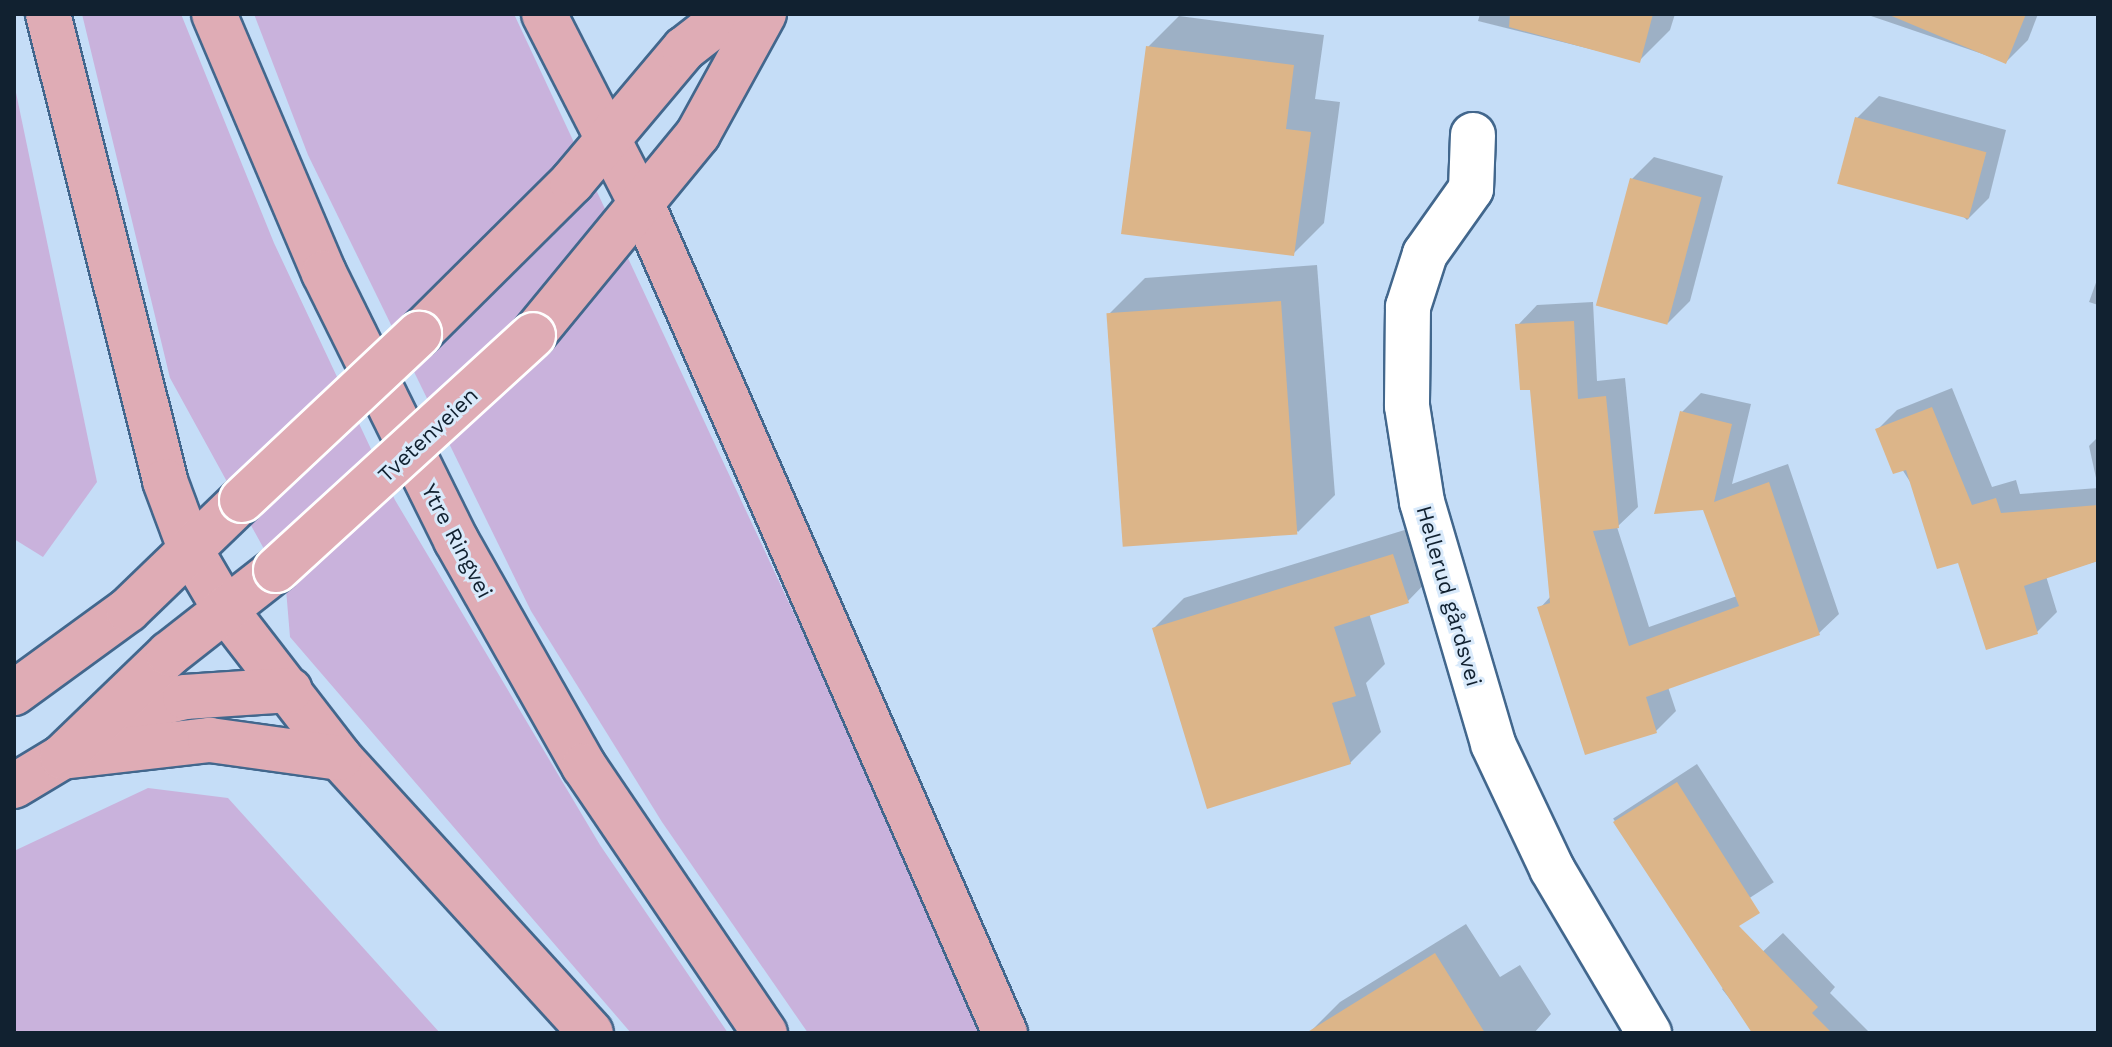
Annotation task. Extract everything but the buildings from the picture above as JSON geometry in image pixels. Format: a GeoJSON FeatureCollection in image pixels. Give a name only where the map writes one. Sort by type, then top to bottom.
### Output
{"type":"FeatureCollection","features":[{"type":"Feature","properties":{"kind":"main road"},"geometry":{"type":"LineString","coordinates":[[48,14],[165,481],[191,551],[225,609],[340,758],[591,1033]]}},
{"type":"Feature","properties":{"kind":"main road","name":"Ytre Ringvei"},"geometry":{"type":"LineString","coordinates":[[214,14],[324,273],[456,540],[584,766],[765,1033]]}},
{"type":"Feature","properties":{"kind":"main road"},"geometry":{"type":"LineString","coordinates":[[544,14],[644,209],[1005,1033]]}},
{"type":"Feature","properties":{"kind":"main road"},"geometry":{"type":"LineString","coordinates":[[14,693],[128,610],[191,551],[572,182],[684,49],[729,14]]}},
{"type":"Feature","properties":{"kind":"main road","name":"Tvetenveien"},"geometry":{"type":"LineString","coordinates":[[14,786],[62,757],[225,609],[276,570],[470,398],[603,247],[644,209],[731,84],[764,14]]}},
{"type":"Feature","properties":{"kind":"main road"},"geometry":{"type":"LineString","coordinates":[[109,715],[185,697],[290,690]]}},
{"type":"Feature","properties":{"kind":"main road"},"geometry":{"type":"LineString","coordinates":[[62,757],[210,740],[340,758]]}},
{"type":"Feature","properties":{"kind":"street","name":"Hellerud gårdsvei"},"geometry":{"type":"LineString","coordinates":[[1473,135],[1471,189],[1425,254],[1408,307],[1407,406],[1422,502],[1493,744],[1552,869],[1649,1033]]}},
{"type":"Feature","properties":{"kind":"shaded area"},"geometry":{"type":"Polygon","coordinates":[[[82,14],[181,14],[274,243],[395,500],[600,845],[728,1033],[631,1033],[290,637],[286,589],[170,378],[82,14]]]}},
{"type":"Feature","properties":{"kind":"shaded area"},"geometry":{"type":"Polygon","coordinates":[[[254,14],[514,14],[825,680],[979,1033],[808,1033],[662,822],[531,611],[308,155],[254,14]]]}},
{"type":"Feature","properties":{"kind":"shaded area"},"geometry":{"type":"Polygon","coordinates":[[[14,83],[97,482],[43,557],[14,539],[14,83]]]}},
{"type":"Feature","properties":{"kind":"shaded area"},"geometry":{"type":"Polygon","coordinates":[[[148,788],[228,798],[440,1033],[14,1033],[14,851],[148,788]]]}}]}
